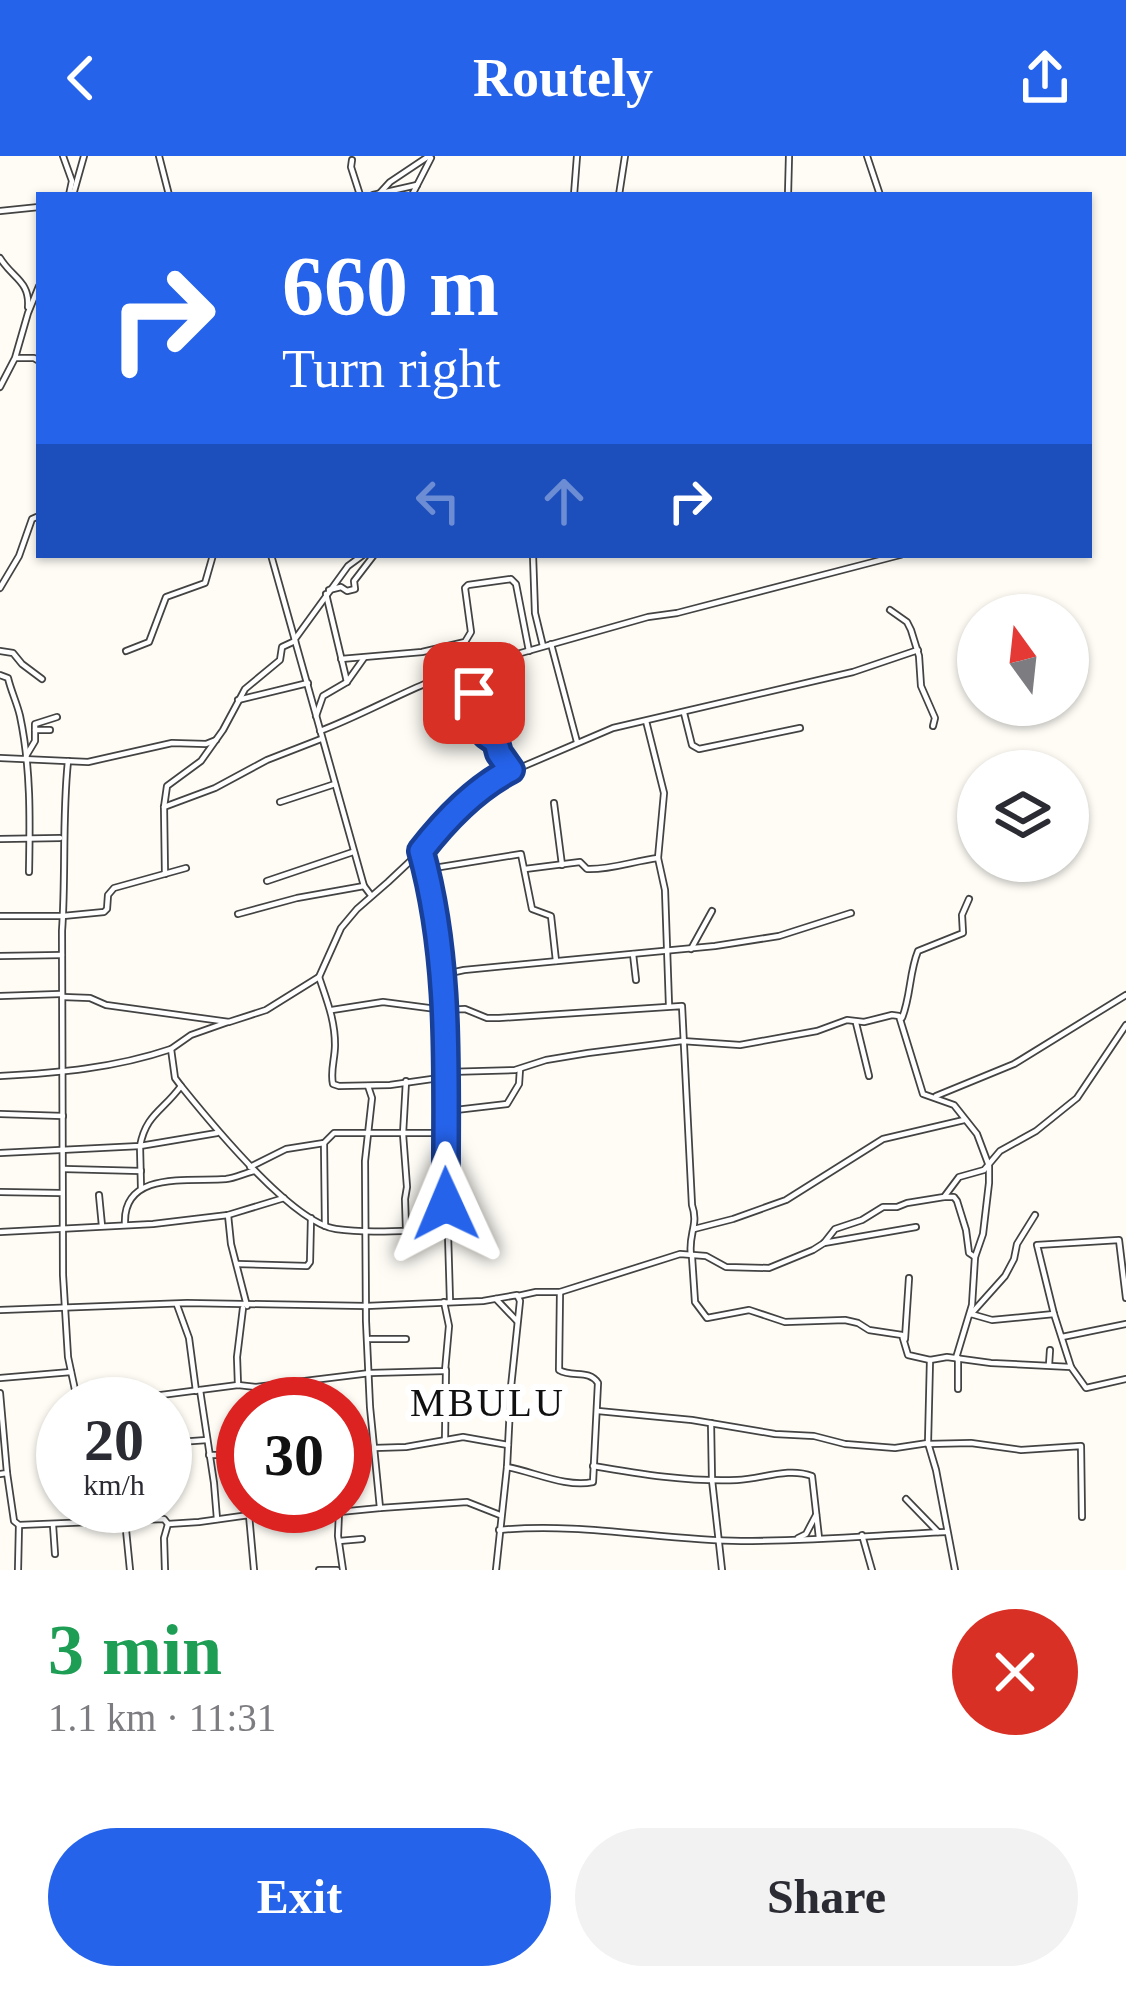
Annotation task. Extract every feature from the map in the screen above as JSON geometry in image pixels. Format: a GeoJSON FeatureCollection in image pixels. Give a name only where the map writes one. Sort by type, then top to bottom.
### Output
{"type":"FeatureCollection","features":[{"type":"Feature","properties":{"kind":"street"},"geometry":{"type":"LineString","coordinates":[[63,156],[71,192]]}},
{"type":"Feature","properties":{"kind":"street"},"geometry":{"type":"LineString","coordinates":[[72,192],[84,156]]}},
{"type":"Feature","properties":{"kind":"street"},"geometry":{"type":"LineString","coordinates":[[159,156],[168,192]]}},
{"type":"Feature","properties":{"kind":"street"},"geometry":{"type":"LineString","coordinates":[[414,192],[430,156]]}},
{"type":"Feature","properties":{"kind":"street"},"geometry":{"type":"LineString","coordinates":[[378,192],[430,156]]}},
{"type":"Feature","properties":{"kind":"street"},"geometry":{"type":"LineString","coordinates":[[574,192],[577,156]]}},
{"type":"Feature","properties":{"kind":"street"},"geometry":{"type":"LineString","coordinates":[[619,192],[626,156]]}},
{"type":"Feature","properties":{"kind":"street"},"geometry":{"type":"LineString","coordinates":[[788,192],[789,156]]}},
{"type":"Feature","properties":{"kind":"street"},"geometry":{"type":"LineString","coordinates":[[867,156],[879,192]]}},
{"type":"Feature","properties":{"kind":"street"},"geometry":{"type":"LineString","coordinates":[[352,160],[359,192]]}},
{"type":"Feature","properties":{"kind":"street"},"geometry":{"type":"LineString","coordinates":[[385,192],[417,185]]}},
{"type":"Feature","properties":{"kind":"street"},"geometry":{"type":"LineString","coordinates":[[0,211],[36,207]]}},
{"type":"Feature","properties":{"kind":"street"},"geometry":{"type":"LineString","coordinates":[[0,258],[22,280],[29,294],[28,313]]}},
{"type":"Feature","properties":{"kind":"street"},"geometry":{"type":"LineString","coordinates":[[0,387],[36,293]]}},
{"type":"Feature","properties":{"kind":"street"},"geometry":{"type":"LineString","coordinates":[[15,358],[36,359]]}},
{"type":"Feature","properties":{"kind":"street"},"geometry":{"type":"LineString","coordinates":[[0,588],[36,517]]}},
{"type":"Feature","properties":{"kind":"street"},"geometry":{"type":"LineString","coordinates":[[126,651],[149,642],[166,597],[205,583],[212,558]]}},
{"type":"Feature","properties":{"kind":"street"},"geometry":{"type":"LineString","coordinates":[[272,558],[364,886],[371,896]]}},
{"type":"Feature","properties":{"kind":"street"},"geometry":{"type":"LineString","coordinates":[[165,874],[167,786],[201,761],[248,686],[280,659],[282,647],[295,640],[348,566],[359,558]]}},
{"type":"Feature","properties":{"kind":"street"},"geometry":{"type":"LineString","coordinates":[[328,592],[355,589],[354,581],[372,558]]}},
{"type":"Feature","properties":{"kind":"street"},"geometry":{"type":"LineString","coordinates":[[533,558],[536,613],[577,742]]}},
{"type":"Feature","properties":{"kind":"street"},"geometry":{"type":"LineString","coordinates":[[320,730],[468,668],[647,616],[677,613],[888,558]]}},
{"type":"Feature","properties":{"kind":"street"},"geometry":{"type":"LineString","coordinates":[[341,659],[422,652],[465,642],[471,632],[465,588],[511,579],[529,652]]}},
{"type":"Feature","properties":{"kind":"street"},"geometry":{"type":"LineString","coordinates":[[328,592],[346,682]]}},
{"type":"Feature","properties":{"kind":"street"},"geometry":{"type":"LineString","coordinates":[[890,610],[909,625],[918,650],[921,686],[935,718],[933,726]]}},
{"type":"Feature","properties":{"kind":"street"},"geometry":{"type":"LineString","coordinates":[[0,1076],[103,1067],[171,1049],[191,1035],[266,1010],[319,977],[341,928],[357,909],[489,781],[511,770],[645,720],[853,672],[918,650]]}},
{"type":"Feature","properties":{"kind":"street"},"geometry":{"type":"LineString","coordinates":[[1,652],[13,652],[42,679]]}},
{"type":"Feature","properties":{"kind":"street"},"geometry":{"type":"LineString","coordinates":[[316,716],[323,696],[346,682],[364,658]]}},
{"type":"Feature","properties":{"kind":"street"},"geometry":{"type":"LineString","coordinates":[[468,668],[486,735],[496,742],[511,770]]}},
{"type":"Feature","properties":{"kind":"street"},"geometry":{"type":"LineString","coordinates":[[0,675],[9,681],[26,758],[29,872]]}},
{"type":"Feature","properties":{"kind":"street"},"geometry":{"type":"LineString","coordinates":[[238,700],[308,683]]}},
{"type":"Feature","properties":{"kind":"street"},"geometry":{"type":"LineString","coordinates":[[683,711],[692,745],[699,749],[800,728]]}},
{"type":"Feature","properties":{"kind":"street"},"geometry":{"type":"LineString","coordinates":[[26,758],[35,741],[36,723],[57,717]]}},
{"type":"Feature","properties":{"kind":"street"},"geometry":{"type":"LineString","coordinates":[[645,720],[664,793],[658,858],[665,890],[669,1005]]}},
{"type":"Feature","properties":{"kind":"street"},"geometry":{"type":"LineString","coordinates":[[35,730],[50,730]]}},
{"type":"Feature","properties":{"kind":"street"},"geometry":{"type":"LineString","coordinates":[[164,807],[321,739]]}},
{"type":"Feature","properties":{"kind":"street"},"geometry":{"type":"LineString","coordinates":[[0,758],[88,762],[172,743],[216,740]]}},
{"type":"Feature","properties":{"kind":"street"},"geometry":{"type":"LineString","coordinates":[[68,761],[63,838],[62,1192],[72,1377]]}},
{"type":"Feature","properties":{"kind":"street"},"geometry":{"type":"LineString","coordinates":[[280,802],[335,784]]}},
{"type":"Feature","properties":{"kind":"street"},"geometry":{"type":"LineString","coordinates":[[554,803],[562,865]]}},
{"type":"Feature","properties":{"kind":"street"},"geometry":{"type":"LineString","coordinates":[[0,839],[63,838]]}},
{"type":"Feature","properties":{"kind":"street"},"geometry":{"type":"LineString","coordinates":[[268,881],[354,851]]}},
{"type":"Feature","properties":{"kind":"street"},"geometry":{"type":"LineString","coordinates":[[421,851],[438,936],[444,1010],[449,1326],[445,1440]]}},
{"type":"Feature","properties":{"kind":"street"},"geometry":{"type":"LineString","coordinates":[[426,869],[521,854],[532,909],[550,916],[556,961]]}},
{"type":"Feature","properties":{"kind":"street"},"geometry":{"type":"LineString","coordinates":[[525,869],[580,862],[587,869],[606,869],[658,858]]}},
{"type":"Feature","properties":{"kind":"street"},"geometry":{"type":"LineString","coordinates":[[0,916],[104,912],[114,888],[186,868]]}},
{"type":"Feature","properties":{"kind":"street"},"geometry":{"type":"LineString","coordinates":[[238,914],[364,886]]}},
{"type":"Feature","properties":{"kind":"street"},"geometry":{"type":"LineString","coordinates":[[958,1389],[957,1358],[971,1314],[989,1166],[977,1134],[954,1105],[922,1091],[902,1018],[918,952],[962,933],[962,915],[969,899]]}},
{"type":"Feature","properties":{"kind":"street"},"geometry":{"type":"LineString","coordinates":[[692,949],[712,910]]}},
{"type":"Feature","properties":{"kind":"street"},"geometry":{"type":"LineString","coordinates":[[441,975],[779,936],[851,913]]}},
{"type":"Feature","properties":{"kind":"street"},"geometry":{"type":"LineString","coordinates":[[633,954],[636,980]]}},
{"type":"Feature","properties":{"kind":"street"},"geometry":{"type":"LineString","coordinates":[[0,956],[62,955]]}},
{"type":"Feature","properties":{"kind":"street"},"geometry":{"type":"LineString","coordinates":[[319,977],[332,1010],[336,1051],[332,1083],[339,1086],[520,1069],[567,1057],[682,1041],[740,1046],[817,1031],[847,1020],[902,1018]]}},
{"type":"Feature","properties":{"kind":"street"},"geometry":{"type":"LineString","coordinates":[[931,1097],[1014,1064],[1126,995]]}},
{"type":"Feature","properties":{"kind":"street"},"geometry":{"type":"LineString","coordinates":[[0,996],[90,998],[106,1005],[230,1022]]}},
{"type":"Feature","properties":{"kind":"street"},"geometry":{"type":"LineString","coordinates":[[332,1010],[383,1002],[499,1018],[683,1007],[696,1222],[690,1236],[695,1302],[706,1318],[749,1310],[793,1323],[845,1320],[905,1339]]}},
{"type":"Feature","properties":{"kind":"street"},"geometry":{"type":"LineString","coordinates":[[856,1023],[869,1076]]}},
{"type":"Feature","properties":{"kind":"street"},"geometry":{"type":"LineString","coordinates":[[944,1197],[959,1177],[984,1170],[1000,1151],[1036,1131],[1077,1098],[1126,1025]]}},
{"type":"Feature","properties":{"kind":"street"},"geometry":{"type":"LineString","coordinates":[[171,1049],[175,1078],[219,1133],[252,1169],[310,1217],[325,1226],[365,1232],[447,1230]]}},
{"type":"Feature","properties":{"kind":"street"},"geometry":{"type":"LineString","coordinates":[[447,1111],[507,1104],[519,1084],[520,1069]]}},
{"type":"Feature","properties":{"kind":"street"},"geometry":{"type":"LineString","coordinates":[[406,1081],[406,1230]]}},
{"type":"Feature","properties":{"kind":"street"},"geometry":{"type":"LineString","coordinates":[[141,1188],[140,1145],[145,1123],[181,1086]]}},
{"type":"Feature","properties":{"kind":"street"},"geometry":{"type":"LineString","coordinates":[[368,1086],[372,1098],[365,1161],[367,1339],[380,1508]]}},
{"type":"Feature","properties":{"kind":"street"},"geometry":{"type":"LineString","coordinates":[[0,1114],[63,1116]]}},
{"type":"Feature","properties":{"kind":"street"},"geometry":{"type":"LineString","coordinates":[[693,1229],[786,1200],[883,1139],[964,1120]]}},
{"type":"Feature","properties":{"kind":"street"},"geometry":{"type":"LineString","coordinates":[[0,1153],[140,1145],[219,1133]]}},
{"type":"Feature","properties":{"kind":"street"},"geometry":{"type":"LineString","coordinates":[[126,1226],[128,1203],[141,1188],[191,1178],[226,1179],[286,1150],[324,1143],[334,1133],[445,1133]]}},
{"type":"Feature","properties":{"kind":"street"},"geometry":{"type":"LineString","coordinates":[[324,1143],[325,1226]]}},
{"type":"Feature","properties":{"kind":"street"},"geometry":{"type":"LineString","coordinates":[[64,1169],[140,1171]]}},
{"type":"Feature","properties":{"kind":"street"},"geometry":{"type":"LineString","coordinates":[[0,1192],[62,1192]]}},
{"type":"Feature","properties":{"kind":"street"},"geometry":{"type":"LineString","coordinates":[[99,1195],[102,1226]]}},
{"type":"Feature","properties":{"kind":"street"},"geometry":{"type":"LineString","coordinates":[[824,1243],[835,1229],[885,1206],[954,1197],[969,1253],[975,1258]]}},
{"type":"Feature","properties":{"kind":"street"},"geometry":{"type":"LineString","coordinates":[[0,1232],[228,1215],[284,1198]]}},
{"type":"Feature","properties":{"kind":"street"},"geometry":{"type":"LineString","coordinates":[[228,1215],[245,1306],[238,1377]]}},
{"type":"Feature","properties":{"kind":"street"},"geometry":{"type":"LineString","coordinates":[[971,1314],[1005,1276],[1035,1215]]}},
{"type":"Feature","properties":{"kind":"street"},"geometry":{"type":"LineString","coordinates":[[237,1264],[307,1266],[310,1217]]}},
{"type":"Feature","properties":{"kind":"street"},"geometry":{"type":"LineString","coordinates":[[0,1310],[496,1300],[560,1292],[672,1256],[706,1256],[726,1267],[755,1270],[778,1266],[824,1243],[916,1227]]}},
{"type":"Feature","properties":{"kind":"street"},"geometry":{"type":"LineString","coordinates":[[1126,1298],[1119,1240],[1037,1245],[1071,1367],[1086,1388],[1126,1379]]}},
{"type":"Feature","properties":{"kind":"street"},"geometry":{"type":"LineString","coordinates":[[909,1278],[908,1355],[1071,1367]]}},
{"type":"Feature","properties":{"kind":"street"},"geometry":{"type":"LineString","coordinates":[[508,1467],[587,1485],[592,1482],[598,1390],[596,1379],[587,1374],[559,1370],[560,1292]]}},
{"type":"Feature","properties":{"kind":"street"},"geometry":{"type":"LineString","coordinates":[[496,1570],[508,1467],[518,1297]]}},
{"type":"Feature","properties":{"kind":"street"},"geometry":{"type":"LineString","coordinates":[[496,1300],[518,1322]]}},
{"type":"Feature","properties":{"kind":"street"},"geometry":{"type":"LineString","coordinates":[[177,1305],[189,1338],[216,1511]]}},
{"type":"Feature","properties":{"kind":"street"},"geometry":{"type":"LineString","coordinates":[[971,1314],[992,1320],[1054,1314]]}},
{"type":"Feature","properties":{"kind":"street"},"geometry":{"type":"LineString","coordinates":[[1062,1337],[1126,1324]]}},
{"type":"Feature","properties":{"kind":"street"},"geometry":{"type":"LineString","coordinates":[[367,1339],[406,1339]]}},
{"type":"Feature","properties":{"kind":"street"},"geometry":{"type":"LineString","coordinates":[[1049,1365],[1050,1351]]}},
{"type":"Feature","properties":{"kind":"street"},"geometry":{"type":"LineString","coordinates":[[930,1360],[928,1443],[938,1483],[942,1532],[955,1570]]}},
{"type":"Feature","properties":{"kind":"street"},"geometry":{"type":"LineString","coordinates":[[333,1377],[446,1370]]}},
{"type":"Feature","properties":{"kind":"street"},"geometry":{"type":"LineString","coordinates":[[0,1378],[71,1372]]}},
{"type":"Feature","properties":{"kind":"street"},"geometry":{"type":"LineString","coordinates":[[192,1391],[216,1388]]}},
{"type":"Feature","properties":{"kind":"street"},"geometry":{"type":"LineString","coordinates":[[0,1393],[4,1474],[14,1521],[36,1526]]}},
{"type":"Feature","properties":{"kind":"street"},"geometry":{"type":"LineString","coordinates":[[598,1411],[895,1448],[928,1443],[1021,1450],[1081,1446],[1082,1517]]}},
{"type":"Feature","properties":{"kind":"street"},"geometry":{"type":"LineString","coordinates":[[711,1424],[716,1539],[722,1570]]}},
{"type":"Feature","properties":{"kind":"street"},"geometry":{"type":"LineString","coordinates":[[374,1448],[474,1437],[508,1444]]}},
{"type":"Feature","properties":{"kind":"street"},"geometry":{"type":"LineString","coordinates":[[192,1441],[207,1440]]}},
{"type":"Feature","properties":{"kind":"street"},"geometry":{"type":"LineString","coordinates":[[209,1455],[216,1455]]}},
{"type":"Feature","properties":{"kind":"street"},"geometry":{"type":"LineString","coordinates":[[592,1466],[712,1480],[811,1474],[819,1538]]}},
{"type":"Feature","properties":{"kind":"street"},"geometry":{"type":"LineString","coordinates":[[906,1499],[942,1532]]}},
{"type":"Feature","properties":{"kind":"street"},"geometry":{"type":"LineString","coordinates":[[372,1509],[467,1502],[500,1515]]}},
{"type":"Feature","properties":{"kind":"street"},"geometry":{"type":"LineString","coordinates":[[793,1540],[806,1534],[817,1514]]}},
{"type":"Feature","properties":{"kind":"street"},"geometry":{"type":"LineString","coordinates":[[18,1570],[19,1525]]}},
{"type":"Feature","properties":{"kind":"street"},"geometry":{"type":"LineString","coordinates":[[499,1530],[593,1528],[716,1539],[793,1540],[942,1532]]}},
{"type":"Feature","properties":{"kind":"street"},"geometry":{"type":"LineString","coordinates":[[53,1533],[55,1553]]}},
{"type":"Feature","properties":{"kind":"street"},"geometry":{"type":"LineString","coordinates":[[126,1533],[130,1570]]}},
{"type":"Feature","properties":{"kind":"street"},"geometry":{"type":"LineString","coordinates":[[165,1533],[166,1570]]}},
{"type":"Feature","properties":{"kind":"street"},"geometry":{"type":"LineString","coordinates":[[251,1533],[254,1570]]}},
{"type":"Feature","properties":{"kind":"street"},"geometry":{"type":"LineString","coordinates":[[319,1570],[340,1570],[339,1533]]}},
{"type":"Feature","properties":{"kind":"street"},"geometry":{"type":"LineString","coordinates":[[862,1535],[872,1570]]}},
{"type":"Feature","properties":{"kind":"street"},"geometry":{"type":"LineString","coordinates":[[339,1541],[362,1539]]}},
{"type":"Feature","properties":{"kind":"district","name":"MBULU"},"geometry":{"type":"Point","coordinates":[488,1402]}},
{"type":"Feature","properties":{"kind":"route"},"geometry":{"type":"LineString","coordinates":[[446,1204],[448,1090],[441,956],[421,851],[489,781],[511,770],[496,742],[486,735],[474,693]]}}]}
